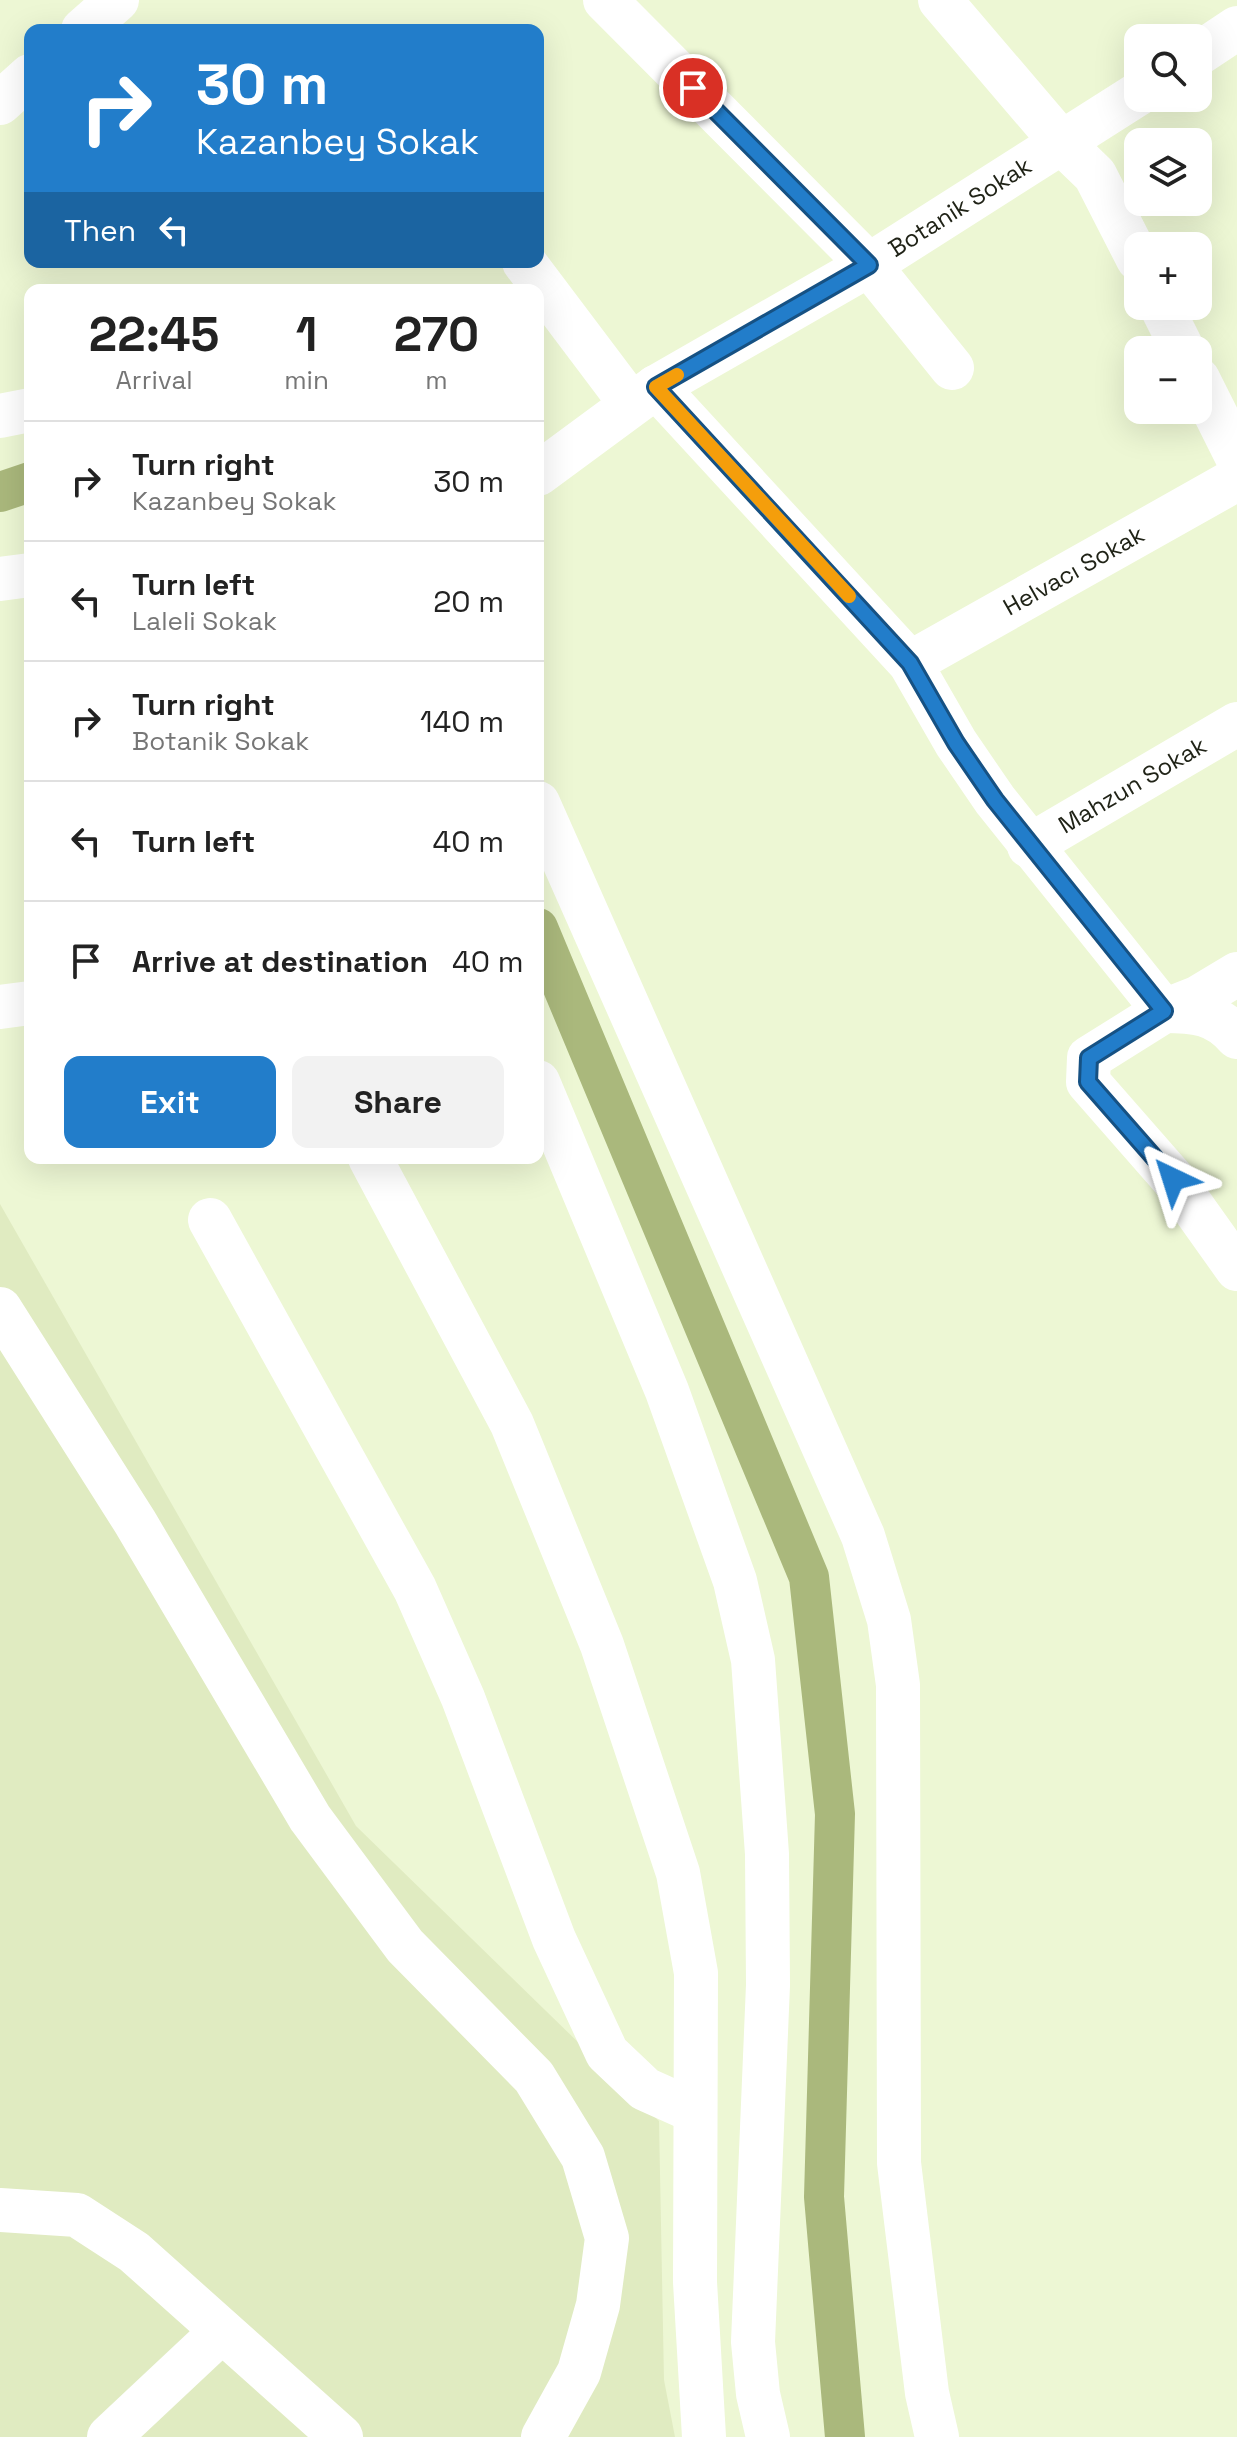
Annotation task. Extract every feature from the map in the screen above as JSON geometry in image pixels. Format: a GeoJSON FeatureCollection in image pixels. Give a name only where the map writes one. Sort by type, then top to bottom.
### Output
{"type":"FeatureCollection","features":[{"type":"Feature","properties":{"kind":"street"},"geometry":{"type":"LineString","coordinates":[[90,24],[117,0]]}},
{"type":"Feature","properties":{"kind":"street"},"geometry":{"type":"LineString","coordinates":[[605,0],[869,265],[952,368]]}},
{"type":"Feature","properties":{"kind":"street"},"geometry":{"type":"LineString","coordinates":[[940,0],[1063,144],[1095,175],[1124,232]]}},
{"type":"Feature","properties":{"kind":"street"},"geometry":{"type":"LineString","coordinates":[[1212,45],[1237,28]]}},
{"type":"Feature","properties":{"kind":"street"},"geometry":{"type":"LineString","coordinates":[[0,103],[24,81]]}},
{"type":"Feature","properties":{"kind":"street","name":"Botanik Sokak"},"geometry":{"type":"LineString","coordinates":[[544,470],[643,396],[869,265],[1124,103]]}},
{"type":"Feature","properties":{"kind":"street"},"geometry":{"type":"LineString","coordinates":[[529,268],[544,284]]}},
{"type":"Feature","properties":{"kind":"street"},"geometry":{"type":"LineString","coordinates":[[544,285],[643,396],[910,663],[956,743],[1029,846],[1164,1011]]}},
{"type":"Feature","properties":{"kind":"street"},"geometry":{"type":"LineString","coordinates":[[1212,407],[1237,457]]}},
{"type":"Feature","properties":{"kind":"street"},"geometry":{"type":"LineString","coordinates":[[0,416],[24,411]]}},
{"type":"Feature","properties":{"kind":"street","name":"Helvacı Sokak"},"geometry":{"type":"LineString","coordinates":[[910,663],[1237,479]]}},
{"type":"Feature","properties":{"kind":"street"},"geometry":{"type":"LineString","coordinates":[[0,579],[24,576]]}},
{"type":"Feature","properties":{"kind":"street","name":"Mahzun Sokak"},"geometry":{"type":"LineString","coordinates":[[1029,846],[1237,724]]}},
{"type":"Feature","properties":{"kind":"street"},"geometry":{"type":"LineString","coordinates":[[544,817],[863,1536],[889,1620],[898,1685],[899,2163],[921,2345],[937,2437]]}},
{"type":"Feature","properties":{"kind":"street"},"geometry":{"type":"LineString","coordinates":[[1237,974],[1197,998],[1164,1011],[1089,1058],[1088,1082],[1173,1179],[1237,1269]]}},
{"type":"Feature","properties":{"kind":"street"},"geometry":{"type":"LineString","coordinates":[[0,1007],[24,1004]]}},
{"type":"Feature","properties":{"kind":"street"},"geometry":{"type":"LineString","coordinates":[[1164,1011],[1194,1011],[1222,1020],[1237,1037]]}},
{"type":"Feature","properties":{"kind":"street"},"geometry":{"type":"LineString","coordinates":[[544,1096],[667,1391],[735,1581],[753,1660],[767,1854],[768,1985],[753,2342],[758,2394],[768,2437]]}},
{"type":"Feature","properties":{"kind":"street"},"geometry":{"type":"LineString","coordinates":[[373,1164],[512,1424],[602,1645],[687,1907],[696,1973],[695,2282],[704,2437]]}},
{"type":"Feature","properties":{"kind":"street"},"geometry":{"type":"LineString","coordinates":[[210,1220],[415,1589],[463,1698],[554,1939],[607,2053],[645,2089],[694,2111]]}},
{"type":"Feature","properties":{"kind":"street"},"geometry":{"type":"LineString","coordinates":[[0,1309],[135,1522],[310,1818],[405,1946],[534,2077],[583,2157],[607,2238],[598,2305],[579,2372],[551,2428],[543,2437]]}},
{"type":"Feature","properties":{"kind":"street"},"geometry":{"type":"LineString","coordinates":[[0,2210],[77,2215],[134,2252],[341,2437]]}},
{"type":"Feature","properties":{"kind":"street"},"geometry":{"type":"LineString","coordinates":[[109,2437],[222,2331]]}},
{"type":"Feature","properties":{"kind":"shaded area"},"geometry":{"type":"Polygon","coordinates":[[[0,1204],[356,1826],[659,2121],[664,2380],[675,2437],[0,2437],[0,1204]]]}},
{"type":"Feature","properties":{"kind":"waterway"},"geometry":{"type":"LineString","coordinates":[[0,492],[24,484]]}},
{"type":"Feature","properties":{"kind":"waterway"},"geometry":{"type":"LineString","coordinates":[[544,942],[809,1577],[835,1814],[824,2197],[845,2437]]}},
{"type":"Feature","properties":{"kind":"slow traffic"},"geometry":{"type":"LineString","coordinates":[[677,375],[656,387],[849,596]]}},
{"type":"Feature","properties":{"kind":"route"},"geometry":{"type":"LineString","coordinates":[[693,88],[869,265],[656,387],[910,663],[956,743],[995,800],[1164,1011],[1089,1058],[1088,1082],[1173,1179]]}}]}
